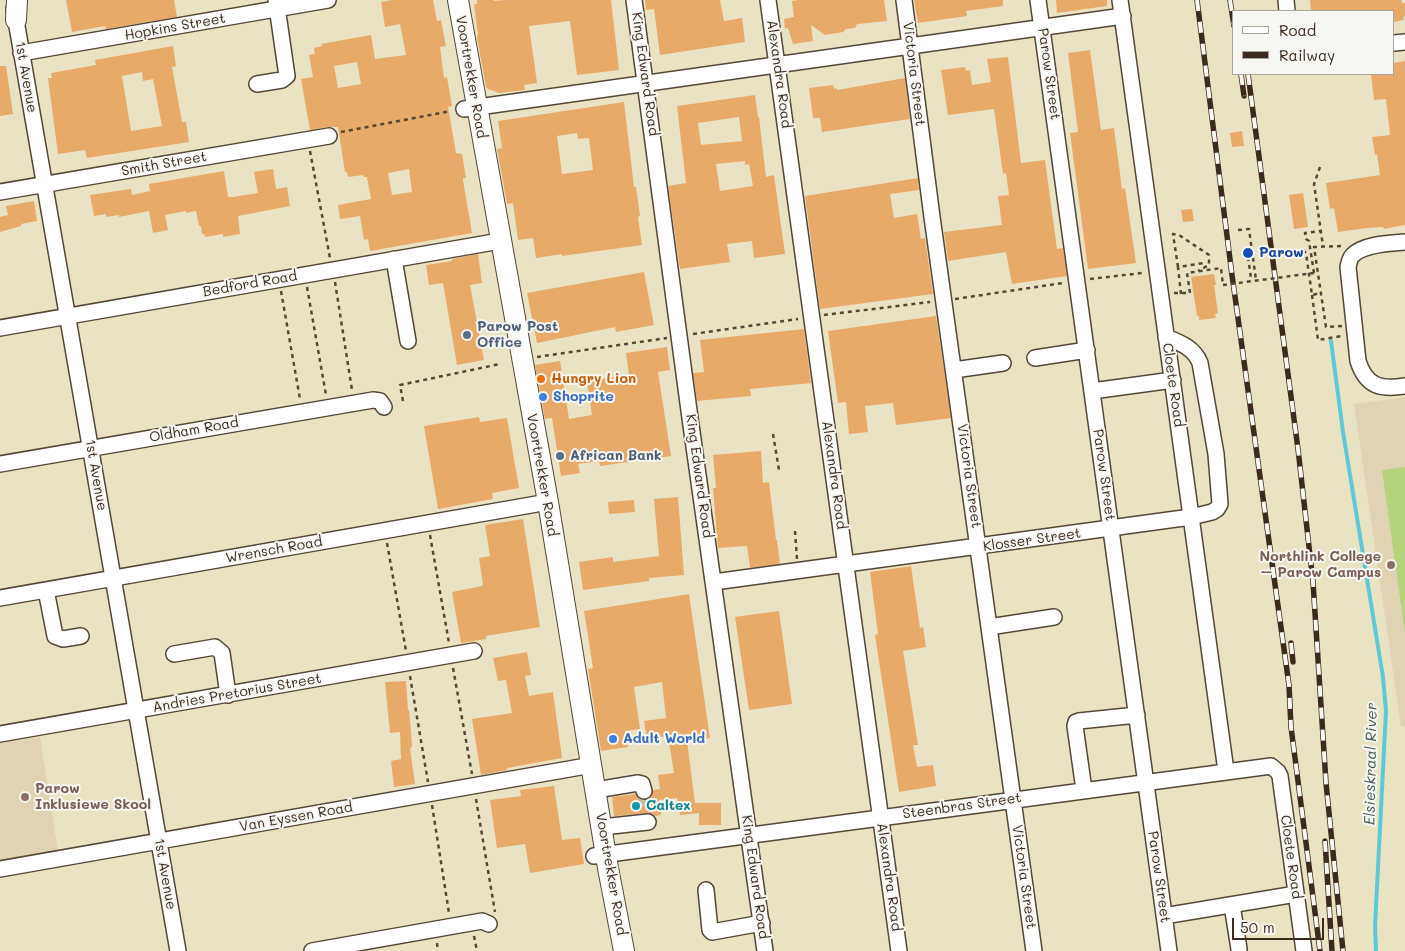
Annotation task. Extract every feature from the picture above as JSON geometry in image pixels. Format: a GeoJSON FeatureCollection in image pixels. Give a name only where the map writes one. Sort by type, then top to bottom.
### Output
{"type":"FeatureCollection","features":[{"type":"Feature","properties":{"kind":"main road","name":"Voortrekker Road"},"geometry":{"type":"LineString","coordinates":[[445,0],[470,107]]}},
{"type":"Feature","properties":{"kind":"main road","name":"Voortrekker Road"},"geometry":{"type":"LineString","coordinates":[[458,0],[470,107],[586,766],[600,855],[611,951]]}},
{"type":"Feature","properties":{"kind":"main road","name":"Voortrekker Road"},"geometry":{"type":"LineString","coordinates":[[586,766],[596,790],[602,827],[600,855],[624,951]]}},
{"type":"Feature","properties":{"kind":"street","name":"Hopkins Street"},"geometry":{"type":"LineString","coordinates":[[22,53],[277,4],[328,0]]}},
{"type":"Feature","properties":{"kind":"street","name":"King Edward Road"},"geometry":{"type":"LineString","coordinates":[[634,0],[690,418],[765,951]]}},
{"type":"Feature","properties":{"kind":"street","name":"Alexandra Road"},"geometry":{"type":"LineString","coordinates":[[768,0],[899,951]]}},
{"type":"Feature","properties":{"kind":"street","name":"Victoria Street"},"geometry":{"type":"LineString","coordinates":[[904,0],[932,218],[1034,951]]}},
{"type":"Feature","properties":{"kind":"street","name":"Parow Street"},"geometry":{"type":"LineString","coordinates":[[1038,0],[1169,951]]}},
{"type":"Feature","properties":{"kind":"street","name":"Cloete Road"},"geometry":{"type":"LineString","coordinates":[[1120,0],[1226,771]]}},
{"type":"Feature","properties":{"kind":"street"},"geometry":{"type":"LineString","coordinates":[[257,84],[282,80],[287,76],[277,4]]}},
{"type":"Feature","properties":{"kind":"street","name":"1st Avenue"},"geometry":{"type":"LineString","coordinates":[[15,6],[178,951]]}},
{"type":"Feature","properties":{"kind":"street"},"geometry":{"type":"LineString","coordinates":[[470,107],[646,84],[1122,16]]}},
{"type":"Feature","properties":{"kind":"street","name":"Smith Street"},"geometry":{"type":"LineString","coordinates":[[0,192],[334,134]]}},
{"type":"Feature","properties":{"kind":"street","name":"Bedford Road"},"geometry":{"type":"LineString","coordinates":[[0,328],[493,242]]}},
{"type":"Feature","properties":{"kind":"street"},"geometry":{"type":"LineString","coordinates":[[1405,242],[1376,245],[1360,250],[1352,256],[1348,267],[1358,361],[1364,375],[1380,388],[1405,386]]}},
{"type":"Feature","properties":{"kind":"street"},"geometry":{"type":"LineString","coordinates":[[394,259],[408,341]]}},
{"type":"Feature","properties":{"kind":"street","name":"Klosser Street"},"geometry":{"type":"LineString","coordinates":[[714,582],[1111,529],[1191,517],[1215,510],[1220,504],[1216,454],[1204,380],[1198,358],[1187,346],[1166,336]]}},
{"type":"Feature","properties":{"kind":"street"},"geometry":{"type":"LineString","coordinates":[[1035,358],[1086,350]]}},
{"type":"Feature","properties":{"kind":"street"},"geometry":{"type":"LineString","coordinates":[[954,370],[1003,362]]}},
{"type":"Feature","properties":{"kind":"street"},"geometry":{"type":"LineString","coordinates":[[1092,391],[1173,380]]}},
{"type":"Feature","properties":{"kind":"street","name":"Oldham Road"},"geometry":{"type":"LineString","coordinates":[[0,464],[373,400],[380,401],[384,407]]}},
{"type":"Feature","properties":{"kind":"street","name":"Wrensch Road"},"geometry":{"type":"LineString","coordinates":[[0,598],[541,504]]}},
{"type":"Feature","properties":{"kind":"street"},"geometry":{"type":"LineString","coordinates":[[46,590],[55,636],[63,639],[81,636]]}},
{"type":"Feature","properties":{"kind":"street"},"geometry":{"type":"LineString","coordinates":[[989,626],[1054,617]]}},
{"type":"Feature","properties":{"kind":"street"},"geometry":{"type":"LineString","coordinates":[[174,654],[218,648],[222,653],[228,695]]}},
{"type":"Feature","properties":{"kind":"street","name":"Andries Pretorius Street"},"geometry":{"type":"LineString","coordinates":[[0,734],[474,651]]}},
{"type":"Feature","properties":{"kind":"street"},"geometry":{"type":"LineString","coordinates":[[1084,790],[1076,722],[1137,715]]}},
{"type":"Feature","properties":{"kind":"street","name":"Van Eyssen Road"},"geometry":{"type":"LineString","coordinates":[[0,869],[586,766]]}},
{"type":"Feature","properties":{"kind":"street","name":"Cloete Road"},"geometry":{"type":"LineString","coordinates":[[1271,766],[1280,776],[1304,951]]}},
{"type":"Feature","properties":{"kind":"street","name":"Steenbras Street"},"geometry":{"type":"LineString","coordinates":[[600,855],[1271,766]]}},
{"type":"Feature","properties":{"kind":"street"},"geometry":{"type":"LineString","coordinates":[[596,790],[636,783],[643,788]]}},
{"type":"Feature","properties":{"kind":"street"},"geometry":{"type":"LineString","coordinates":[[602,827],[648,819],[652,848]]}},
{"type":"Feature","properties":{"kind":"street"},"geometry":{"type":"LineString","coordinates":[[706,890],[710,930],[712,932],[762,923]]}},
{"type":"Feature","properties":{"kind":"street"},"geometry":{"type":"LineString","coordinates":[[1164,916],[1296,894]]}},
{"type":"Feature","properties":{"kind":"street"},"geometry":{"type":"LineString","coordinates":[[1232,905],[1239,949]]}},
{"type":"Feature","properties":{"kind":"street"},"geometry":{"type":"LineString","coordinates":[[312,951],[451,923],[492,920]]}},
{"type":"Feature","properties":{"kind":"path"},"geometry":{"type":"LineString","coordinates":[[334,134],[470,107]]}},
{"type":"Feature","properties":{"kind":"path"},"geometry":{"type":"LineString","coordinates":[[309,147],[329,257],[332,263]]}},
{"type":"Feature","properties":{"kind":"path"},"geometry":{"type":"LineString","coordinates":[[1320,167],[1314,184],[1323,246]]}},
{"type":"Feature","properties":{"kind":"path"},"geometry":{"type":"LineString","coordinates":[[1238,230],[1249,229],[1256,280]]}},
{"type":"Feature","properties":{"kind":"path"},"geometry":{"type":"LineString","coordinates":[[1173,285],[1174,295],[1190,293],[1187,273],[1221,268],[1223,285],[1314,273],[1309,241],[1306,239],[1305,233],[1321,231]]}},
{"type":"Feature","properties":{"kind":"path"},"geometry":{"type":"LineString","coordinates":[[1181,294],[1173,234],[1179,235],[1208,255],[1209,265],[1197,272]]}},
{"type":"Feature","properties":{"kind":"path"},"geometry":{"type":"LineString","coordinates":[[1341,246],[1314,247],[1326,327],[1344,326]]}},
{"type":"Feature","properties":{"kind":"path"},"geometry":{"type":"LineString","coordinates":[[1303,250],[1306,253],[1318,340],[1346,336]]}},
{"type":"Feature","properties":{"kind":"path"},"geometry":{"type":"LineString","coordinates":[[1248,257],[1251,278]]}},
{"type":"Feature","properties":{"kind":"path"},"geometry":{"type":"LineString","coordinates":[[1178,267],[1204,263]]}},
{"type":"Feature","properties":{"kind":"path"},"geometry":{"type":"LineString","coordinates":[[1090,279],[1142,273]]}},
{"type":"Feature","properties":{"kind":"path"},"geometry":{"type":"LineString","coordinates":[[334,280],[353,393]]}},
{"type":"Feature","properties":{"kind":"path"},"geometry":{"type":"LineString","coordinates":[[307,283],[326,399]]}},
{"type":"Feature","properties":{"kind":"path"},"geometry":{"type":"LineString","coordinates":[[281,288],[300,404]]}},
{"type":"Feature","properties":{"kind":"path"},"geometry":{"type":"LineString","coordinates":[[1312,295],[1321,293]]}},
{"type":"Feature","properties":{"kind":"path"},"geometry":{"type":"LineString","coordinates":[[403,401],[400,385],[500,364]]}},
{"type":"Feature","properties":{"kind":"path"},"geometry":{"type":"LineString","coordinates":[[773,434],[779,470]]}},
{"type":"Feature","properties":{"kind":"path"},"geometry":{"type":"LineString","coordinates":[[795,531],[799,571]]}},
{"type":"Feature","properties":{"kind":"path"},"geometry":{"type":"LineString","coordinates":[[475,795],[492,920]]}},
{"type":"Feature","properties":{"kind":"path"},"geometry":{"type":"LineString","coordinates":[[432,803],[451,923]]}},
{"type":"Feature","properties":{"kind":"path"},"geometry":{"type":"LineString","coordinates":[[474,932],[477,951]]}},
{"type":"Feature","properties":{"kind":"path"},"geometry":{"type":"LineString","coordinates":[[436,938],[438,951]]}},
{"type":"Feature","properties":{"kind":"shaded area","name":"Northlink College – Parow Campus"},"geometry":{"type":"Polygon","coordinates":[[[1405,397],[1405,726],[1401,727],[1354,404],[1405,397]]]}},
{"type":"Feature","properties":{"kind":"shaded area","name":"Parow Inklusiewe Skool"},"geometry":{"type":"Polygon","coordinates":[[[40,737],[58,851],[0,861],[0,743],[40,737]]]}},
{"type":"Feature","properties":{"kind":"green space"},"geometry":{"type":"Polygon","coordinates":[[[1405,467],[1405,633],[1382,470],[1405,467]]]}},
{"type":"Feature","properties":{"kind":"building"},"geometry":{"type":"Polygon","coordinates":[[[66,0],[174,0],[177,17],[106,29],[105,26],[72,32],[66,0]]]}},
{"type":"Feature","properties":{"kind":"building"},"geometry":{"type":"Polygon","coordinates":[[[392,0],[433,0],[437,21],[441,20],[446,46],[440,47],[444,78],[447,77],[452,106],[448,107],[456,153],[462,154],[466,178],[463,178],[463,180],[472,233],[370,251],[368,239],[364,240],[360,216],[340,219],[338,205],[371,199],[367,177],[363,175],[348,177],[347,172],[345,172],[338,127],[310,130],[301,79],[313,77],[309,55],[315,54],[314,48],[322,46],[321,44],[371,35],[375,59],[406,55],[400,24],[385,27],[381,2],[392,0]],[[357,62],[334,66],[338,88],[361,84],[357,62]],[[409,169],[388,173],[392,195],[412,192],[409,169]]]}},
{"type":"Feature","properties":{"kind":"building"},"geometry":{"type":"Polygon","coordinates":[[[477,0],[611,0],[619,70],[577,75],[570,21],[529,26],[537,83],[524,85],[525,90],[499,93],[488,89],[486,87],[477,37],[474,4],[477,4],[477,0]]]}},
{"type":"Feature","properties":{"kind":"building"},"geometry":{"type":"Polygon","coordinates":[[[645,0],[720,0],[724,21],[742,18],[745,42],[660,55],[654,9],[646,10],[645,0]]]}},
{"type":"Feature","properties":{"kind":"building"},"geometry":{"type":"Polygon","coordinates":[[[884,0],[887,21],[857,24],[855,28],[825,35],[811,25],[813,41],[793,44],[788,28],[785,29],[784,19],[794,17],[792,1],[884,0]]]}},
{"type":"Feature","properties":{"kind":"building"},"geometry":{"type":"Polygon","coordinates":[[[914,0],[1003,0],[1003,6],[966,11],[967,16],[918,23],[914,0]]]}},
{"type":"Feature","properties":{"kind":"building"},"geometry":{"type":"Polygon","coordinates":[[[1056,0],[1107,0],[1107,6],[1057,13],[1056,0]]]}},
{"type":"Feature","properties":{"kind":"building"},"geometry":{"type":"Polygon","coordinates":[[[1310,0],[1401,0],[1402,3],[1405,3],[1404,20],[1395,22],[1395,10],[1311,10],[1310,0]]]}},
{"type":"Feature","properties":{"kind":"building"},"geometry":{"type":"Polygon","coordinates":[[[173,46],[176,66],[172,67],[182,122],[186,122],[189,142],[87,158],[85,150],[58,154],[48,78],[52,78],[51,73],[96,65],[95,60],[173,46]],[[142,72],[122,76],[131,131],[162,126],[153,79],[143,81],[142,72]]]}},
{"type":"Feature","properties":{"kind":"building"},"geometry":{"type":"Polygon","coordinates":[[[1090,50],[1101,130],[1114,128],[1122,189],[1125,188],[1136,263],[1088,269],[1070,133],[1078,132],[1068,53],[1090,50]]]}},
{"type":"Feature","properties":{"kind":"building"},"geometry":{"type":"Polygon","coordinates":[[[1008,57],[1021,163],[1045,160],[1057,249],[1063,248],[1067,276],[1012,284],[1006,252],[948,261],[944,232],[1002,225],[998,196],[1009,195],[1006,173],[1003,174],[994,109],[948,115],[941,70],[965,67],[966,71],[970,70],[972,85],[991,82],[987,59],[1008,57]]]}},
{"type":"Feature","properties":{"kind":"building"},"geometry":{"type":"Polygon","coordinates":[[[1405,61],[1405,225],[1384,229],[1383,227],[1367,228],[1338,232],[1334,208],[1330,209],[1326,183],[1380,175],[1372,137],[1390,135],[1386,99],[1374,100],[1371,75],[1395,75],[1395,63],[1405,61]]]}},
{"type":"Feature","properties":{"kind":"building"},"geometry":{"type":"Polygon","coordinates":[[[0,66],[6,66],[13,114],[0,116],[0,66]]]}},
{"type":"Feature","properties":{"kind":"building"},"geometry":{"type":"Polygon","coordinates":[[[905,78],[910,119],[822,132],[820,118],[813,118],[809,88],[833,85],[834,89],[836,88],[837,90],[905,78]]]}},
{"type":"Feature","properties":{"kind":"building"},"geometry":{"type":"Polygon","coordinates":[[[755,95],[766,177],[774,175],[785,254],[754,258],[752,241],[727,244],[730,262],[680,269],[668,186],[686,183],[677,106],[755,95]],[[739,117],[698,123],[701,145],[742,141],[739,117]],[[745,161],[716,164],[720,191],[753,186],[749,164],[745,165],[745,161]]]}},
{"type":"Feature","properties":{"kind":"building"},"geometry":{"type":"Polygon","coordinates":[[[624,102],[634,187],[636,187],[640,216],[638,217],[642,245],[536,258],[533,238],[518,240],[513,203],[507,204],[497,149],[502,148],[498,121],[624,102]],[[577,133],[557,136],[562,174],[593,170],[589,138],[578,139],[577,133]]]}},
{"type":"Feature","properties":{"kind":"building"},"geometry":{"type":"Polygon","coordinates":[[[1242,131],[1244,146],[1232,147],[1230,133],[1242,131]]]}},
{"type":"Feature","properties":{"kind":"building"},"geometry":{"type":"Polygon","coordinates":[[[273,169],[276,189],[287,187],[290,206],[238,216],[240,234],[223,237],[223,234],[205,237],[202,234],[201,226],[199,226],[196,211],[165,215],[168,230],[153,233],[149,211],[119,217],[119,215],[106,217],[106,214],[94,216],[90,195],[131,189],[132,195],[150,191],[149,184],[224,171],[228,197],[233,197],[258,193],[254,172],[273,169]]]}},
{"type":"Feature","properties":{"kind":"building"},"geometry":{"type":"Polygon","coordinates":[[[918,178],[919,190],[890,194],[894,218],[917,214],[921,239],[925,238],[933,294],[820,309],[805,196],[918,178]]]}},
{"type":"Feature","properties":{"kind":"building","name":"Parow"},"geometry":{"type":"Polygon","coordinates":[[[1303,193],[1308,227],[1294,229],[1289,195],[1303,193]]]}},
{"type":"Feature","properties":{"kind":"building"},"geometry":{"type":"Polygon","coordinates":[[[34,201],[37,221],[21,224],[21,226],[0,232],[0,217],[8,215],[6,206],[34,201]]]}},
{"type":"Feature","properties":{"kind":"building"},"geometry":{"type":"Polygon","coordinates":[[[1192,209],[1194,221],[1183,222],[1181,210],[1192,209]]]}},
{"type":"Feature","properties":{"kind":"building"},"geometry":{"type":"Polygon","coordinates":[[[478,254],[482,283],[470,285],[484,360],[457,365],[443,283],[429,285],[426,265],[478,254]]]}},
{"type":"Feature","properties":{"kind":"building"},"geometry":{"type":"Polygon","coordinates":[[[644,272],[654,325],[616,332],[615,327],[537,343],[527,293],[644,272]]]}},
{"type":"Feature","properties":{"kind":"building"},"geometry":{"type":"Polygon","coordinates":[[[1214,274],[1218,313],[1215,314],[1216,318],[1199,320],[1191,277],[1214,274]]]}},
{"type":"Feature","properties":{"kind":"building"},"geometry":{"type":"Polygon","coordinates":[[[936,316],[951,418],[896,425],[893,403],[865,406],[868,432],[849,434],[846,402],[838,403],[828,331],[936,316]]]}},
{"type":"Feature","properties":{"kind":"building"},"geometry":{"type":"Polygon","coordinates":[[[804,329],[811,383],[750,389],[751,396],[697,401],[693,373],[704,372],[700,340],[804,329]]]}},
{"type":"Feature","properties":{"kind":"building"},"geometry":{"type":"Polygon","coordinates":[[[667,347],[670,370],[658,372],[671,456],[600,466],[599,461],[578,464],[580,473],[561,476],[552,418],[545,419],[535,365],[560,361],[569,419],[592,415],[587,381],[629,375],[626,353],[667,347]]]}},
{"type":"Feature","properties":{"kind":"building"},"geometry":{"type":"Polygon","coordinates":[[[479,417],[480,422],[507,418],[519,488],[492,493],[493,499],[438,509],[424,426],[479,417]]]}},
{"type":"Feature","properties":{"kind":"building"},"geometry":{"type":"Polygon","coordinates":[[[761,451],[763,483],[769,482],[780,564],[750,568],[747,546],[718,548],[713,488],[716,488],[713,455],[761,451]]]}},
{"type":"Feature","properties":{"kind":"building"},"geometry":{"type":"Polygon","coordinates":[[[678,497],[684,575],[649,578],[649,581],[583,590],[579,562],[613,557],[613,562],[659,556],[654,499],[678,497]]]}},
{"type":"Feature","properties":{"kind":"building"},"geometry":{"type":"Polygon","coordinates":[[[634,500],[635,512],[609,514],[608,502],[634,500]]]}},
{"type":"Feature","properties":{"kind":"building"},"geometry":{"type":"Polygon","coordinates":[[[523,519],[540,627],[486,636],[486,639],[461,643],[452,592],[483,585],[479,558],[490,556],[485,525],[523,519]]]}},
{"type":"Feature","properties":{"kind":"building"},"geometry":{"type":"Polygon","coordinates":[[[911,566],[920,628],[923,627],[926,647],[903,651],[918,745],[913,745],[917,767],[933,765],[936,786],[899,792],[875,635],[878,634],[870,572],[911,566]]]}},
{"type":"Feature","properties":{"kind":"building"},"geometry":{"type":"Polygon","coordinates":[[[689,594],[710,738],[687,741],[695,803],[721,803],[721,825],[699,825],[699,813],[680,815],[677,798],[659,800],[661,815],[655,816],[647,813],[614,816],[612,797],[635,794],[641,800],[647,800],[651,797],[653,790],[660,789],[658,775],[674,773],[668,736],[647,739],[644,721],[666,718],[662,682],[634,687],[640,729],[625,731],[628,747],[601,751],[588,669],[593,668],[584,611],[689,594]]]}},
{"type":"Feature","properties":{"kind":"building"},"geometry":{"type":"Polygon","coordinates":[[[779,611],[792,704],[749,710],[735,617],[779,611]]]}},
{"type":"Feature","properties":{"kind":"building"},"geometry":{"type":"Polygon","coordinates":[[[527,652],[531,675],[525,676],[529,696],[553,692],[562,758],[507,768],[507,770],[481,775],[472,719],[512,713],[506,680],[498,681],[493,658],[527,652]]]}},
{"type":"Feature","properties":{"kind":"building"},"geometry":{"type":"Polygon","coordinates":[[[406,681],[412,747],[410,748],[415,784],[394,787],[391,761],[401,759],[400,732],[390,733],[385,682],[406,681]]]}},
{"type":"Feature","properties":{"kind":"building"},"geometry":{"type":"Polygon","coordinates":[[[554,786],[562,840],[580,838],[584,864],[530,873],[525,844],[497,848],[490,800],[521,796],[520,790],[554,786]]]}},
{"type":"Feature","properties":{"kind":"waterway","name":"Elsieskraal River"},"geometry":{"type":"LineString","coordinates":[[1331,341],[1343,432],[1383,677],[1386,711],[1375,926],[1376,951]]}},
{"type":"Feature","properties":{"kind":"tunnel"},"geometry":{"type":"LineString","coordinates":[[644,791],[647,817]]}},
{"type":"Feature","properties":{"kind":"railway"},"geometry":{"type":"LineString","coordinates":[[1197,0],[1232,275],[1289,685],[1291,727],[1320,951]]}},
{"type":"Feature","properties":{"kind":"railway"},"geometry":{"type":"LineString","coordinates":[[1230,0],[1232,13]]}},
{"type":"Feature","properties":{"kind":"railway"},"geometry":{"type":"LineString","coordinates":[[1241,75],[1244,96]]}},
{"type":"Feature","properties":{"kind":"railway"},"geometry":{"type":"LineString","coordinates":[[1248,75],[1298,449],[1313,582],[1326,783],[1343,951]]}},
{"type":"Feature","properties":{"kind":"railway"},"geometry":{"type":"LineString","coordinates":[[1291,643],[1293,662]]}},
{"type":"Feature","properties":{"kind":"railway"},"geometry":{"type":"LineString","coordinates":[[1325,841],[1332,951]]}},
{"type":"Feature","properties":{"kind":"place","name":"Parow"},"geometry":{"type":"Point","coordinates":[1248,253]}},
{"type":"Feature","properties":{"kind":"place","name":"Parow Post Office"},"geometry":{"type":"Point","coordinates":[467,335]}},
{"type":"Feature","properties":{"kind":"place","name":"Hungry Lion"},"geometry":{"type":"Point","coordinates":[541,379]}},
{"type":"Feature","properties":{"kind":"place","name":"Shoprite"},"geometry":{"type":"Point","coordinates":[543,397]}},
{"type":"Feature","properties":{"kind":"place","name":"African Bank"},"geometry":{"type":"Point","coordinates":[560,456]}},
{"type":"Feature","properties":{"kind":"place","name":"Northlink College – Parow Campus"},"geometry":{"type":"Point","coordinates":[1391,565]}},
{"type":"Feature","properties":{"kind":"place","name":"Adult World"},"geometry":{"type":"Point","coordinates":[613,739]}},
{"type":"Feature","properties":{"kind":"place","name":"Parow Inklusiewe Skool"},"geometry":{"type":"Point","coordinates":[25,797]}},
{"type":"Feature","properties":{"kind":"place","name":"Caltex"},"geometry":{"type":"Point","coordinates":[636,806]}}]}
